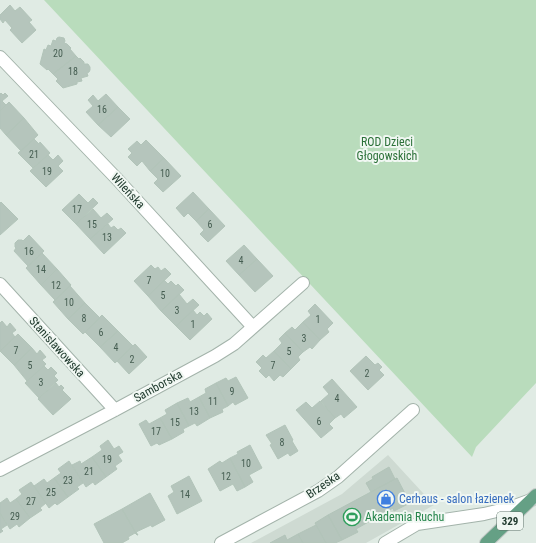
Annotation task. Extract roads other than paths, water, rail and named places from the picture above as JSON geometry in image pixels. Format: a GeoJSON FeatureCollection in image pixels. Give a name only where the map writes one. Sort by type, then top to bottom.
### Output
{"type":"FeatureCollection","features":[{"type":"Feature","properties":{"kind":"main road","name":"329"},"geometry":{"type":"LineString","coordinates":[[486,543],[534,497]]}},
{"type":"Feature","properties":{"kind":"street","name":"Wileńska"},"geometry":{"type":"LineString","coordinates":[[0,57],[117,179],[252,327]]}},
{"type":"Feature","properties":{"kind":"street","name":"Samborska"},"geometry":{"type":"LineString","coordinates":[[0,470],[215,356],[234,344],[303,283]]}},
{"type":"Feature","properties":{"kind":"street","name":"Stanisławowska"},"geometry":{"type":"LineString","coordinates":[[0,284],[115,410]]}},
{"type":"Feature","properties":{"kind":"street","name":"Brzeska"},"geometry":{"type":"LineString","coordinates":[[221,543],[318,490],[338,477],[413,410]]}},
{"type":"Feature","properties":{"kind":"street"},"geometry":{"type":"LineString","coordinates":[[385,543],[417,524],[484,514],[509,508],[534,497]]}},
{"type":"Feature","properties":{"kind":"place","name":"Cerhaus - salon łazienek"},"geometry":{"type":"Point","coordinates":[386,499]}},
{"type":"Feature","properties":{"kind":"place","name":"Akademia Ruchu"},"geometry":{"type":"Point","coordinates":[352,517]}},
{"type":"Feature","properties":{"kind":"park label","name":"ROD Dzieci Głogowskich"},"geometry":{"type":"Point","coordinates":[387,149]}}]}
